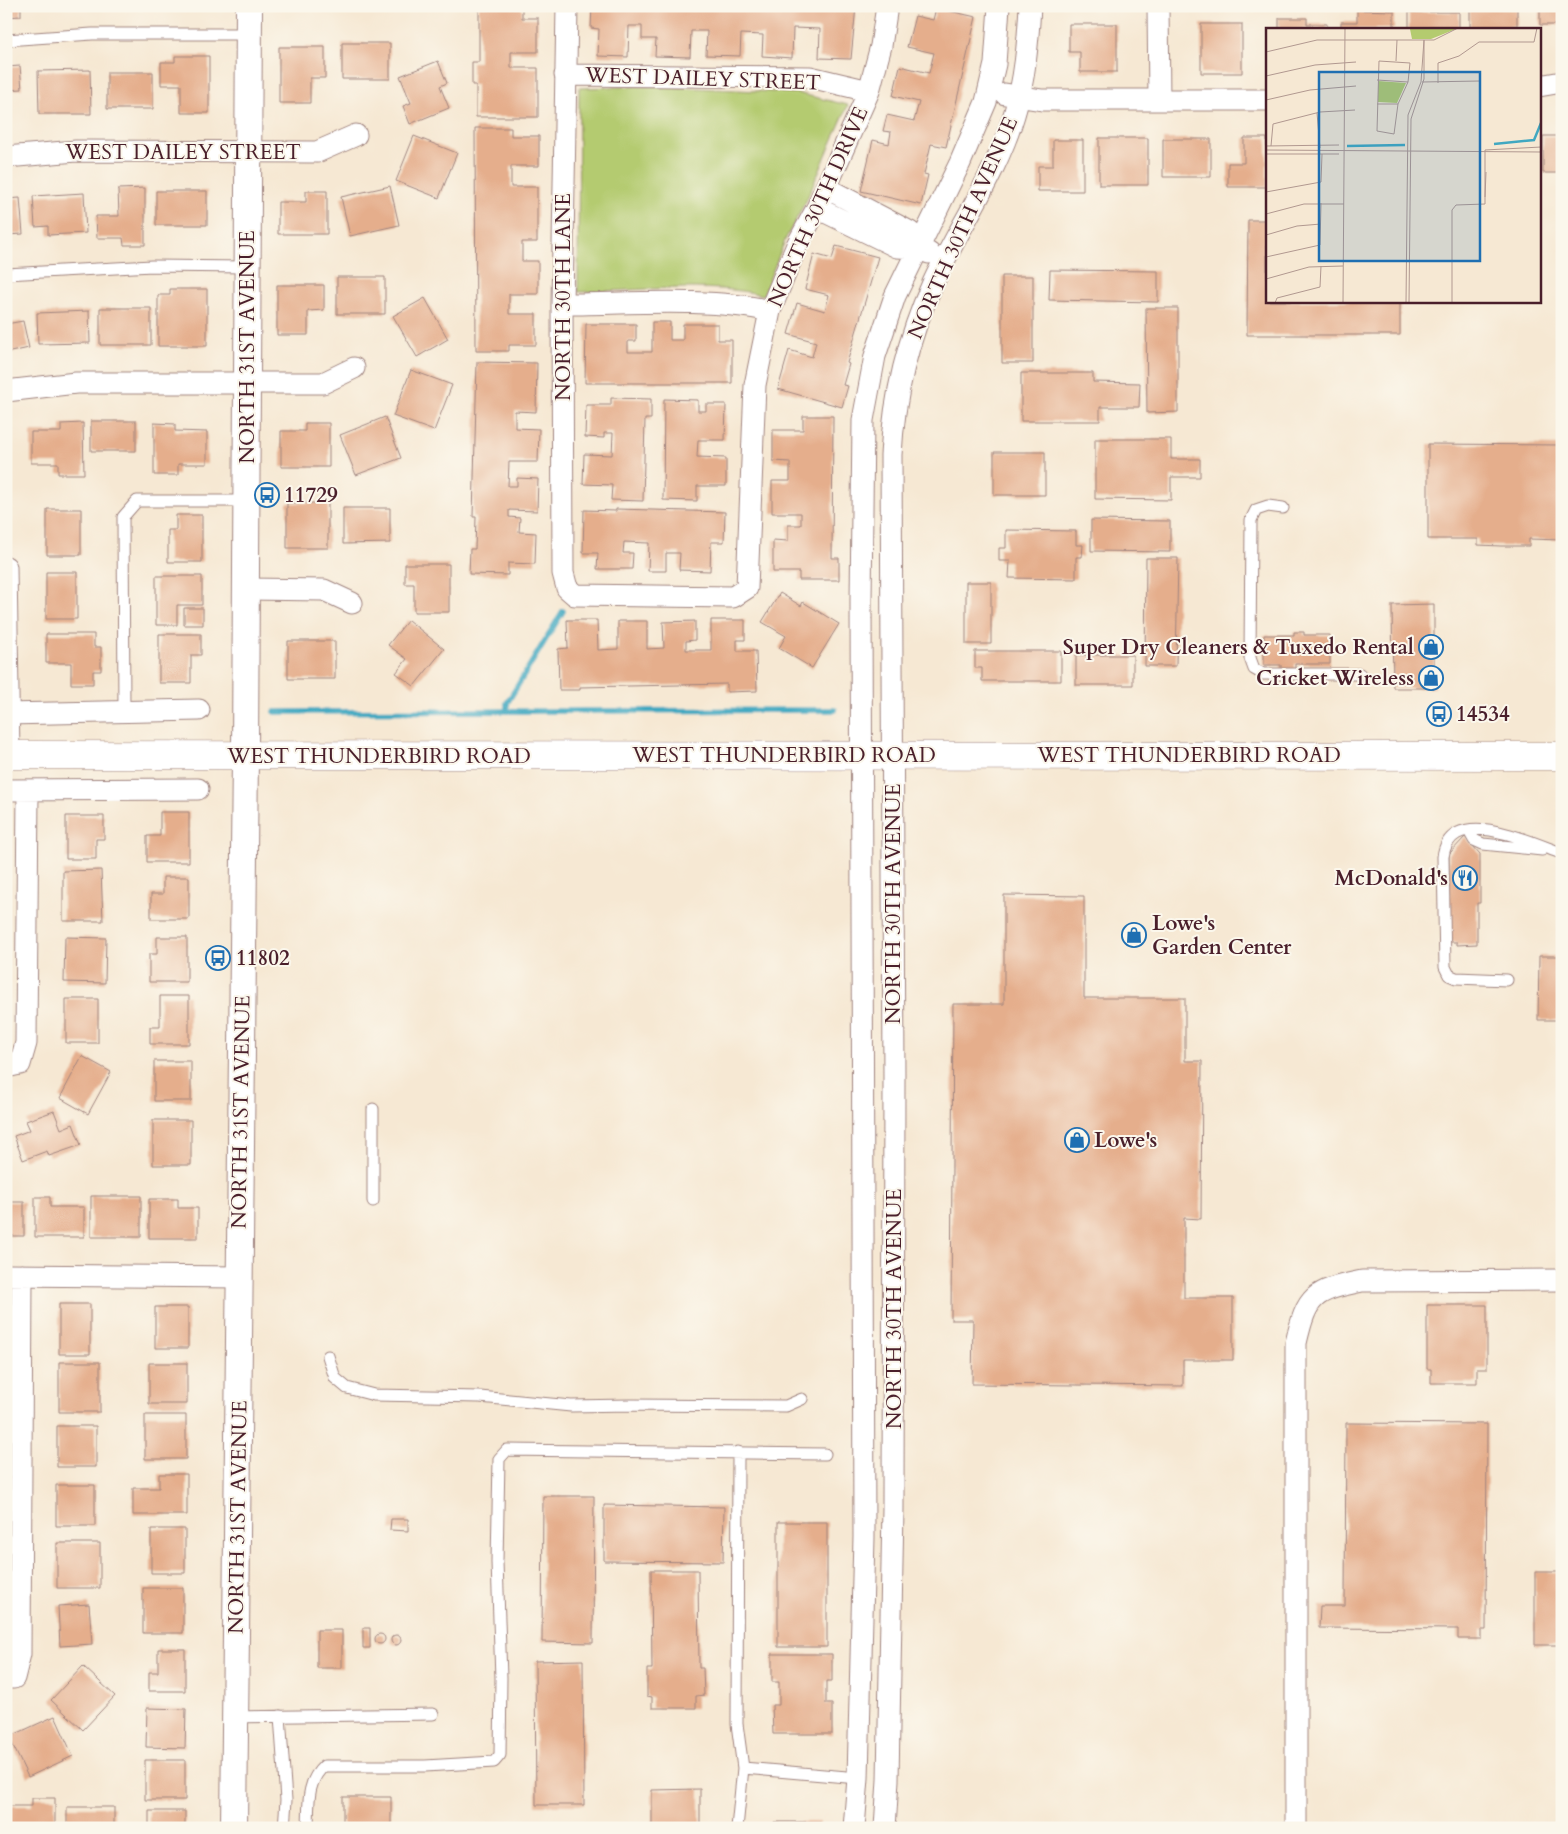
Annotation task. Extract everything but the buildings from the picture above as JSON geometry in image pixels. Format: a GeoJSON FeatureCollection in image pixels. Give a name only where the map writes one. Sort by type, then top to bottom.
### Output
{"type":"FeatureCollection","features":[{"type":"Feature","properties":{"kind":"main road","name":"WEST THUNDERBIRD ROAD"},"geometry":{"type":"LineString","coordinates":[[8,755],[892,754],[1562,756]]}},
{"type":"Feature","properties":{"kind":"street","name":"NORTH 31ST AVENUE"},"geometry":{"type":"LineString","coordinates":[[234,1828],[245,756],[249,6]]}},
{"type":"Feature","properties":{"kind":"street","name":"NORTH 30TH LANE"},"geometry":{"type":"LineString","coordinates":[[566,6],[562,304],[563,573],[567,588],[575,595],[733,597],[747,588]]}},
{"type":"Feature","properties":{"kind":"street","name":"NORTH 30TH DRIVE"},"geometry":{"type":"LineString","coordinates":[[747,588],[755,385],[770,311],[797,245],[817,208],[869,91],[881,46],[887,6]]}},
{"type":"Feature","properties":{"kind":"street","name":"NORTH 30TH AVENUE"},"geometry":{"type":"LineString","coordinates":[[854,1828],[858,1778],[864,1537],[861,754],[861,452],[863,420],[868,386],[884,324],[977,125],[990,90],[995,64],[999,6]]}},
{"type":"Feature","properties":{"kind":"street","name":"NORTH 30TH AVENUE"},"geometry":{"type":"LineString","coordinates":[[885,1828],[888,1780],[893,1508],[894,1079],[891,455],[893,415],[899,381],[930,289],[991,169],[1012,122],[1025,62],[1030,6]]}},
{"type":"Feature","properties":{"kind":"street"},"geometry":{"type":"LineString","coordinates":[[1158,6],[1159,100]]}},
{"type":"Feature","properties":{"kind":"street","name":"WEST DAILEY STREET"},"geometry":{"type":"LineString","coordinates":[[565,75],[810,78],[869,91]]}},
{"type":"Feature","properties":{"kind":"street"},"geometry":{"type":"LineString","coordinates":[[1540,86],[1562,82]]}},
{"type":"Feature","properties":{"kind":"street"},"geometry":{"type":"LineString","coordinates":[[990,90],[1018,98],[1042,100],[1266,100]]}},
{"type":"Feature","properties":{"kind":"street","name":"WEST DAILEY STREET"},"geometry":{"type":"LineString","coordinates":[[6,157],[76,151],[317,152],[356,135]]}},
{"type":"Feature","properties":{"kind":"street"},"geometry":{"type":"LineString","coordinates":[[826,188],[910,232],[918,248]]}},
{"type":"Feature","properties":{"kind":"street"},"geometry":{"type":"LineString","coordinates":[[817,208],[897,247],[918,248],[944,261]]}},
{"type":"Feature","properties":{"kind":"street"},"geometry":{"type":"LineString","coordinates":[[562,304],[713,304],[751,307],[770,311]]}},
{"type":"Feature","properties":{"kind":"street"},"geometry":{"type":"LineString","coordinates":[[6,391],[76,384],[323,383],[354,368]]}},
{"type":"Feature","properties":{"kind":"street"},"geometry":{"type":"LineString","coordinates":[[6,567],[8,755]]}},
{"type":"Feature","properties":{"kind":"street"},"geometry":{"type":"LineString","coordinates":[[245,589],[324,590],[352,603]]}},
{"type":"Feature","properties":{"kind":"street"},"geometry":{"type":"LineString","coordinates":[[8,714],[199,710]]}},
{"type":"Feature","properties":{"kind":"street"},"geometry":{"type":"LineString","coordinates":[[6,790],[198,790]]}},
{"type":"Feature","properties":{"kind":"street"},"geometry":{"type":"LineString","coordinates":[[13,1066],[26,1043],[28,790]]}},
{"type":"Feature","properties":{"kind":"street"},"geometry":{"type":"LineString","coordinates":[[10,1678],[20,1654],[14,1475],[14,1275],[240,1277]]}},
{"type":"Feature","properties":{"kind":"street"},"geometry":{"type":"LineString","coordinates":[[1296,1828],[1296,1344],[1301,1320],[1312,1298],[1335,1286],[1362,1281],[1562,1280]]}},
{"type":"Feature","properties":{"kind":"lane"},"geometry":{"type":"LineString","coordinates":[[6,40],[92,34],[249,34]]}},
{"type":"Feature","properties":{"kind":"lane"},"geometry":{"type":"LineString","coordinates":[[6,274],[152,266],[248,267]]}},
{"type":"Feature","properties":{"kind":"lane"},"geometry":{"type":"LineString","coordinates":[[124,713],[123,517],[136,501],[246,501]]}},
{"type":"Feature","properties":{"kind":"lane"},"geometry":{"type":"LineString","coordinates":[[1283,508],[1268,506],[1256,510],[1251,520],[1250,658],[1254,669],[1263,674],[1360,674]]}},
{"type":"Feature","properties":{"kind":"lane"},"geometry":{"type":"LineString","coordinates":[[1507,980],[1456,978],[1449,974],[1445,967],[1444,850],[1446,842],[1455,832],[1503,831],[1558,852]]}},
{"type":"Feature","properties":{"kind":"lane"},"geometry":{"type":"LineString","coordinates":[[373,1109],[374,1201]]}},
{"type":"Feature","properties":{"kind":"lane"},"geometry":{"type":"LineString","coordinates":[[328,1356],[335,1378],[347,1388],[374,1395],[480,1397],[571,1406],[629,1404],[786,1406],[802,1399]]}},
{"type":"Feature","properties":{"kind":"lane"},"geometry":{"type":"LineString","coordinates":[[308,1828],[309,1791],[315,1774],[324,1766],[425,1766],[494,1762],[500,1755],[501,1678],[497,1562],[499,1459],[507,1450],[825,1454]]}},
{"type":"Feature","properties":{"kind":"lane"},"geometry":{"type":"LineString","coordinates":[[737,1828],[743,1768],[736,1724],[738,1452]]}},
{"type":"Feature","properties":{"kind":"lane"},"geometry":{"type":"LineString","coordinates":[[235,1717],[433,1714]]}},
{"type":"Feature","properties":{"kind":"lane"},"geometry":{"type":"LineString","coordinates":[[280,1716],[286,1800],[284,1828]]}},
{"type":"Feature","properties":{"kind":"lane"},"geometry":{"type":"LineString","coordinates":[[743,1768],[858,1778]]}},
{"type":"Feature","properties":{"kind":"green space"},"geometry":{"type":"Polygon","coordinates":[[[654,86],[797,93],[848,105],[806,201],[786,238],[763,295],[742,291],[696,288],[578,292],[579,88],[654,86]]]}},
{"type":"Feature","properties":{"kind":"waterway"},"geometry":{"type":"LineString","coordinates":[[507,711],[507,703],[563,611]]}},
{"type":"Feature","properties":{"kind":"waterway"},"geometry":{"type":"LineString","coordinates":[[275,712],[835,710]]}},
{"type":"Feature","properties":{"kind":"place","name":"11729"},"geometry":{"type":"Point","coordinates":[267,495]}},
{"type":"Feature","properties":{"kind":"place","name":"Super Dry Cleaners & Tuxedo Rental"},"geometry":{"type":"Point","coordinates":[1431,647]}},
{"type":"Feature","properties":{"kind":"place","name":"Cricket Wireless"},"geometry":{"type":"Point","coordinates":[1431,678]}},
{"type":"Feature","properties":{"kind":"place","name":"14534"},"geometry":{"type":"Point","coordinates":[1439,714]}},
{"type":"Feature","properties":{"kind":"place","name":"McDonald's"},"geometry":{"type":"Point","coordinates":[1465,878]}},
{"type":"Feature","properties":{"kind":"place","name":"Lowe's Garden Center"},"geometry":{"type":"Point","coordinates":[1134,935]}},
{"type":"Feature","properties":{"kind":"place","name":"11802"},"geometry":{"type":"Point","coordinates":[218,958]}},
{"type":"Feature","properties":{"kind":"place","name":"Lowe's"},"geometry":{"type":"Point","coordinates":[1077,1140]}}]}
